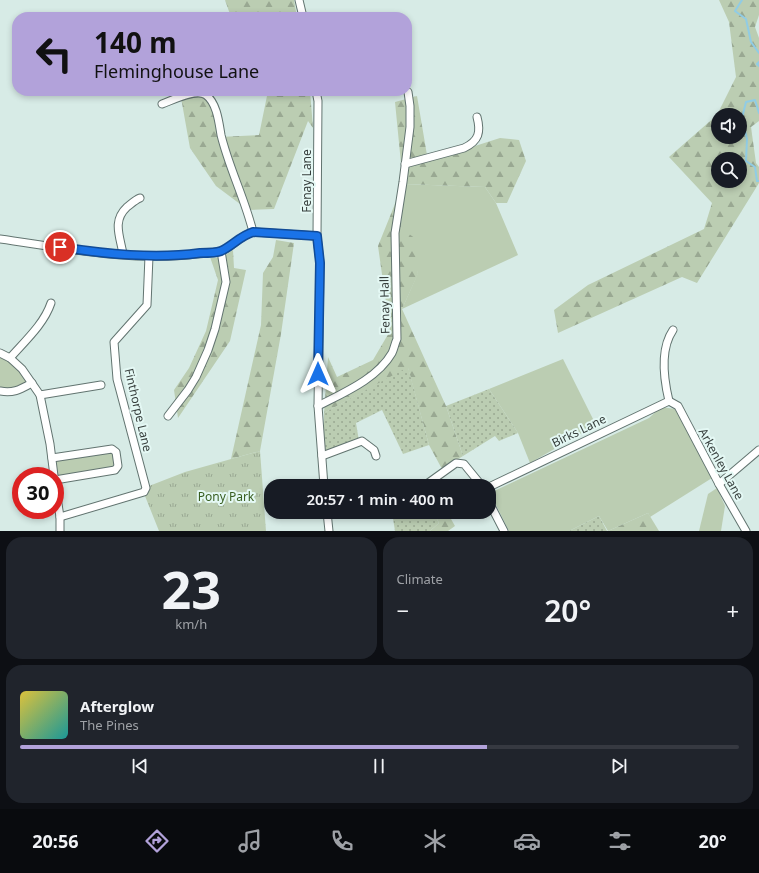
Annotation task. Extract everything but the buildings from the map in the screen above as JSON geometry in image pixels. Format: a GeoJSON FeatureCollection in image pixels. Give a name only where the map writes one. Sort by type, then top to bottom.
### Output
{"type":"FeatureCollection","features":[{"type":"Feature","properties":{"kind":"street"},"geometry":{"type":"LineString","coordinates":[[300,0],[302,12]]}},
{"type":"Feature","properties":{"kind":"street"},"geometry":{"type":"LineString","coordinates":[[162,104],[184,96]]}},
{"type":"Feature","properties":{"kind":"street"},"geometry":{"type":"LineString","coordinates":[[208,96],[215,107],[223,144],[253,232]]}},
{"type":"Feature","properties":{"kind":"street","name":"Fenay Lane"},"geometry":{"type":"LineString","coordinates":[[317,96],[317,236],[320,263],[318,406],[324,479]]}},
{"type":"Feature","properties":{"kind":"street","name":"Fenay Hall"},"geometry":{"type":"LineString","coordinates":[[318,406],[359,384],[382,366],[392,353],[397,339],[395,233],[410,126],[409,96]]}},
{"type":"Feature","properties":{"kind":"street"},"geometry":{"type":"LineString","coordinates":[[405,164],[464,148],[472,144],[476,139],[479,129],[477,117]]}},
{"type":"Feature","properties":{"kind":"street"},"geometry":{"type":"LineString","coordinates":[[123,254],[118,219],[122,212],[136,199],[140,198]]}},
{"type":"Feature","properties":{"kind":"street"},"geometry":{"type":"LineString","coordinates":[[0,239],[90,252],[149,256],[179,256],[221,251],[245,234],[253,232],[317,236]]}},
{"type":"Feature","properties":{"kind":"street"},"geometry":{"type":"LineString","coordinates":[[168,416],[196,377],[208,350],[215,329],[226,282],[221,251]]}},
{"type":"Feature","properties":{"kind":"street","name":"Finthorpe Lane"},"geometry":{"type":"LineString","coordinates":[[64,516],[144,492],[146,488],[117,379],[114,342],[147,305],[149,256]]}},
{"type":"Feature","properties":{"kind":"street"},"geometry":{"type":"LineString","coordinates":[[10,358],[42,320],[48,311],[51,302]]}},
{"type":"Feature","properties":{"kind":"street"},"geometry":{"type":"LineString","coordinates":[[669,401],[665,384],[664,367],[667,344],[673,330]]}},
{"type":"Feature","properties":{"kind":"street"},"geometry":{"type":"LineString","coordinates":[[0,353],[10,358],[22,369],[40,395],[53,467]]}},
{"type":"Feature","properties":{"kind":"street"},"geometry":{"type":"LineString","coordinates":[[0,391],[8,393],[16,392],[32,384]]}},
{"type":"Feature","properties":{"kind":"street"},"geometry":{"type":"LineString","coordinates":[[40,395],[101,385]]}},
{"type":"Feature","properties":{"kind":"street","name":"Arkenley Lane"},"geometry":{"type":"LineString","coordinates":[[669,401],[678,406],[719,484],[746,531]]}},
{"type":"Feature","properties":{"kind":"street","name":"Birks Lane"},"geometry":{"type":"LineString","coordinates":[[496,484],[669,401]]}},
{"type":"Feature","properties":{"kind":"street"},"geometry":{"type":"LineString","coordinates":[[322,456],[362,441],[374,450],[376,456]]}},
{"type":"Feature","properties":{"kind":"street"},"geometry":{"type":"LineString","coordinates":[[52,458],[112,449],[116,452],[118,466],[115,470],[64,478]]}},
{"type":"Feature","properties":{"kind":"street"},"geometry":{"type":"LineString","coordinates":[[719,484],[759,450]]}},
{"type":"Feature","properties":{"kind":"street"},"geometry":{"type":"LineString","coordinates":[[434,479],[456,463],[464,464],[476,479]]}},
{"type":"Feature","properties":{"kind":"street"},"geometry":{"type":"LineString","coordinates":[[496,516],[504,531]]}},
{"type":"Feature","properties":{"kind":"street"},"geometry":{"type":"LineString","coordinates":[[60,519],[60,531]]}},
{"type":"Feature","properties":{"kind":"street"},"geometry":{"type":"LineString","coordinates":[[328,519],[329,531]]}},
{"type":"Feature","properties":{"kind":"green space"},"geometry":{"type":"Polygon","coordinates":[[[225,0],[294,0],[296,12],[229,12],[225,0]]]}},
{"type":"Feature","properties":{"kind":"green space"},"geometry":{"type":"Polygon","coordinates":[[[719,0],[759,0],[759,15],[755,27],[759,38],[759,121],[751,127],[756,163],[759,167],[759,183],[697,283],[682,277],[558,333],[554,310],[588,285],[704,229],[712,203],[669,157],[711,120],[711,144],[747,144],[747,108],[720,108],[736,77],[729,22],[719,0]]]}},
{"type":"Feature","properties":{"kind":"green space"},"geometry":{"type":"Polygon","coordinates":[[[181,96],[209,96],[219,137],[259,135],[267,96],[310,96],[313,128],[308,121],[274,209],[248,210],[216,186],[190,148],[181,96]]]}},
{"type":"Feature","properties":{"kind":"green space"},"geometry":{"type":"Polygon","coordinates":[[[417,96],[428,161],[500,138],[519,140],[526,161],[507,203],[496,203],[485,187],[403,184],[395,102],[417,96]]]}},
{"type":"Feature","properties":{"kind":"green space"},"geometry":{"type":"Polygon","coordinates":[[[403,184],[485,187],[496,203],[518,255],[402,309],[418,273],[401,228],[403,184]]]}},
{"type":"Feature","properties":{"kind":"green space"},"geometry":{"type":"Polygon","coordinates":[[[403,184],[401,228],[416,239],[418,274],[402,309],[446,406],[463,456],[442,469],[429,445],[408,368],[324,413],[328,357],[337,377],[373,360],[390,331],[378,246],[403,184]]]}},
{"type":"Feature","properties":{"kind":"green space"},"geometry":{"type":"Polygon","coordinates":[[[276,240],[294,243],[281,334],[260,451],[231,459],[261,325],[263,273],[273,257],[276,240]]]}},
{"type":"Feature","properties":{"kind":"green space"},"geometry":{"type":"Polygon","coordinates":[[[233,250],[234,268],[246,270],[230,341],[178,418],[174,390],[189,368],[206,331],[218,280],[210,257],[221,258],[233,250]]]}},
{"type":"Feature","properties":{"kind":"green space"},"geometry":{"type":"Polygon","coordinates":[[[0,353],[10,358],[32,383],[0,391],[0,353]]]}},
{"type":"Feature","properties":{"kind":"green space"},"geometry":{"type":"Polygon","coordinates":[[[563,359],[596,425],[530,463],[518,433],[489,389],[563,359]]]}},
{"type":"Feature","properties":{"kind":"green space"},"geometry":{"type":"Polygon","coordinates":[[[408,367],[429,445],[403,454],[382,410],[356,423],[359,441],[324,456],[324,413],[408,367]]]}},
{"type":"Feature","properties":{"kind":"green space"},"geometry":{"type":"Polygon","coordinates":[[[489,389],[518,433],[499,441],[495,436],[463,456],[446,406],[489,389]]]}},
{"type":"Feature","properties":{"kind":"green space"},"geometry":{"type":"Polygon","coordinates":[[[661,407],[675,409],[712,478],[650,517],[648,513],[608,531],[599,516],[569,531],[509,531],[496,505],[496,490],[649,418],[661,407]]]}},
{"type":"Feature","properties":{"kind":"green space"},"geometry":{"type":"Polygon","coordinates":[[[112,449],[118,466],[64,478],[64,467],[53,467],[52,458],[112,449]]]}},
{"type":"Feature","properties":{"kind":"green space","name":"Pony Park"},"geometry":{"type":"Polygon","coordinates":[[[260,451],[266,531],[159,531],[145,496],[149,486],[185,472],[260,451]]]}},
{"type":"Feature","properties":{"kind":"green space"},"geometry":{"type":"Polygon","coordinates":[[[717,488],[725,506],[721,531],[699,531],[708,494],[717,488]]]}},
{"type":"Feature","properties":{"kind":"green space"},"geometry":{"type":"Polygon","coordinates":[[[648,513],[659,531],[608,531],[648,513]]]}},
{"type":"Feature","properties":{"kind":"green space"},"geometry":{"type":"Polygon","coordinates":[[[599,516],[607,531],[569,531],[599,516]]]}},
{"type":"Feature","properties":{"kind":"green space"},"geometry":{"type":"Polygon","coordinates":[[[393,519],[437,519],[439,523],[430,531],[395,531],[393,519]]]}},
{"type":"Feature","properties":{"kind":"green space"},"geometry":{"type":"Polygon","coordinates":[[[437,519],[451,519],[455,526],[448,531],[430,531],[439,523],[437,519]]]}},
{"type":"Feature","properties":{"kind":"waterway"},"geometry":{"type":"LineString","coordinates":[[742,0],[735,11],[746,19],[751,42],[759,53]]}},
{"type":"Feature","properties":{"kind":"waterway"},"geometry":{"type":"LineString","coordinates":[[759,62],[757,64],[759,66]]}},
{"type":"Feature","properties":{"kind":"waterway"},"geometry":{"type":"LineString","coordinates":[[759,113],[755,100],[746,102],[742,118],[747,139],[746,161],[755,167],[757,181],[759,181]]}},
{"type":"Feature","properties":{"kind":"route"},"geometry":{"type":"LineString","coordinates":[[60,247],[90,252],[149,256],[179,256],[221,251],[245,234],[253,232],[317,236],[320,263],[318,374]]}}]}
